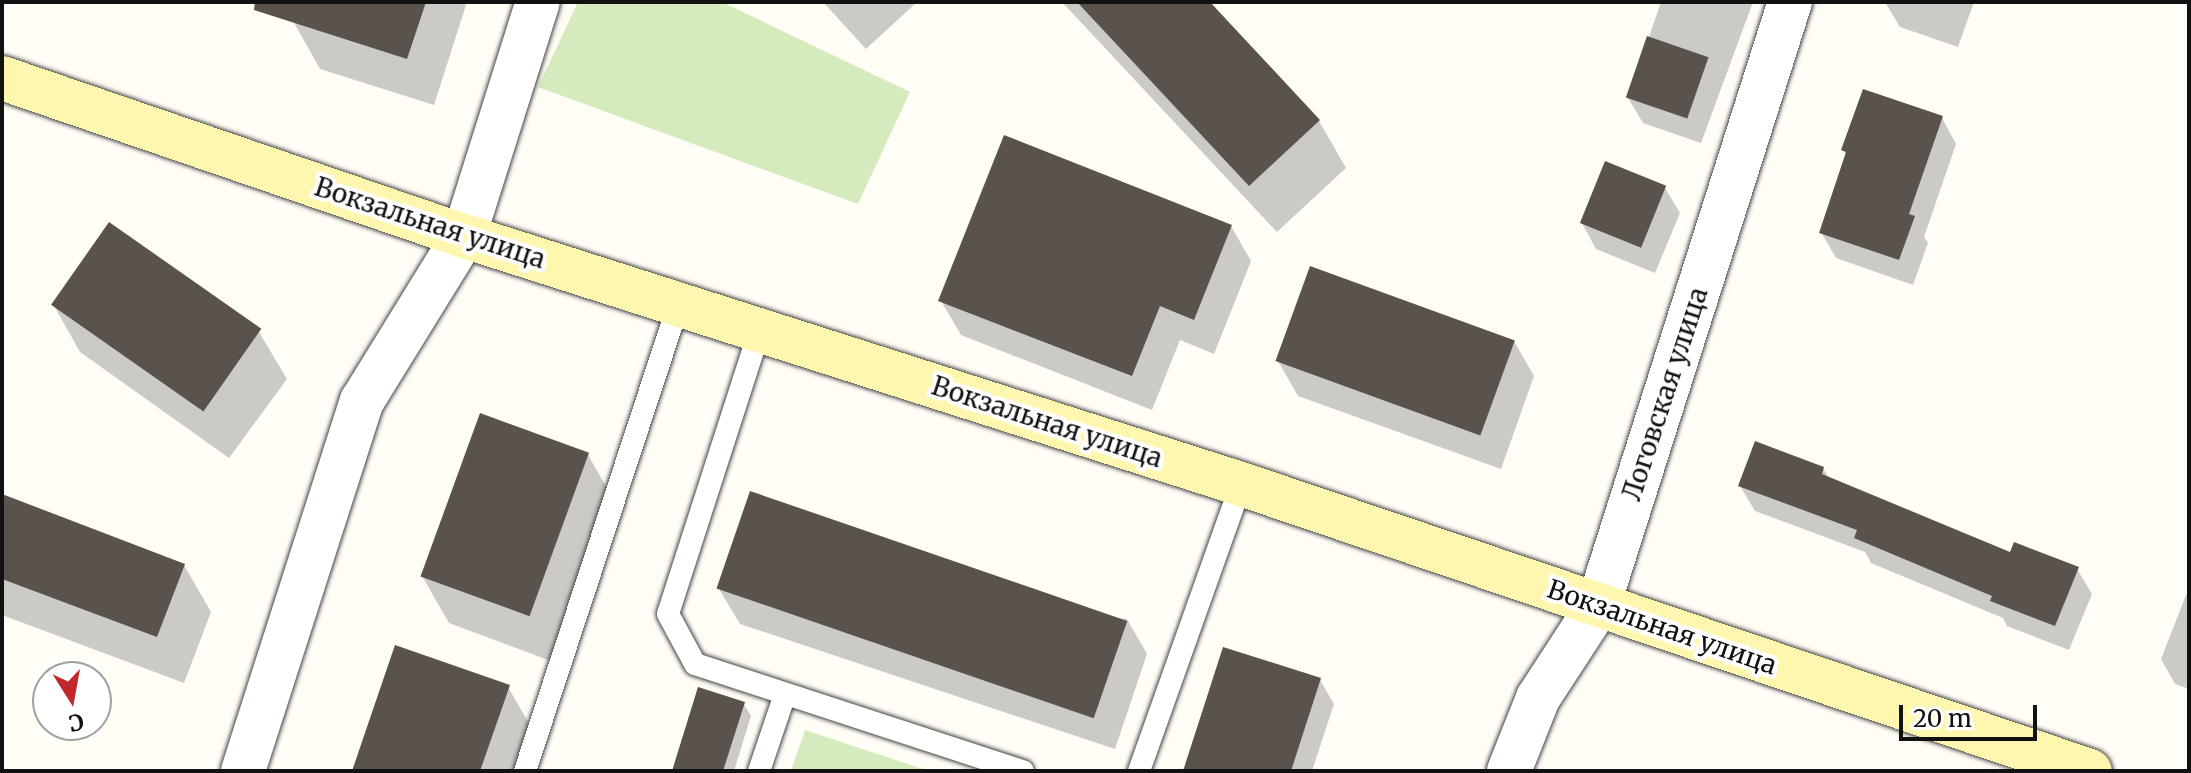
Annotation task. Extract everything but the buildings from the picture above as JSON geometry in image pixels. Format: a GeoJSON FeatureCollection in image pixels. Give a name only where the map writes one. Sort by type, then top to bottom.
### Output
{"type":"FeatureCollection","features":[{"type":"Feature","properties":{"kind":"main road","name":"Вокзальная улица"},"geometry":{"type":"LineString","coordinates":[[2,78],[464,236],[1241,484],[2090,771]]}},
{"type":"Feature","properties":{"kind":"street"},"geometry":{"type":"LineString","coordinates":[[243,771],[362,401],[464,236],[538,2]]}},
{"type":"Feature","properties":{"kind":"street","name":"Логовская улица"},"geometry":{"type":"LineString","coordinates":[[1509,771],[1538,698],[1598,606],[1790,2]]}},
{"type":"Feature","properties":{"kind":"lane"},"geometry":{"type":"LineString","coordinates":[[525,771],[679,303]]}},
{"type":"Feature","properties":{"kind":"lane"},"geometry":{"type":"LineString","coordinates":[[760,329],[668,614],[695,664],[977,764],[1023,771]]}},
{"type":"Feature","properties":{"kind":"lane"},"geometry":{"type":"LineString","coordinates":[[1139,771],[1241,484]]}},
{"type":"Feature","properties":{"kind":"lane"},"geometry":{"type":"LineString","coordinates":[[759,771],[785,694]]}},
{"type":"Feature","properties":{"kind":"green space"},"geometry":{"type":"Polygon","coordinates":[[[578,2],[722,2],[910,92],[858,204],[538,87],[578,2]]]}},
{"type":"Feature","properties":{"kind":"green space"},"geometry":{"type":"Polygon","coordinates":[[[805,730],[929,771],[791,771],[805,730]]]}}]}
